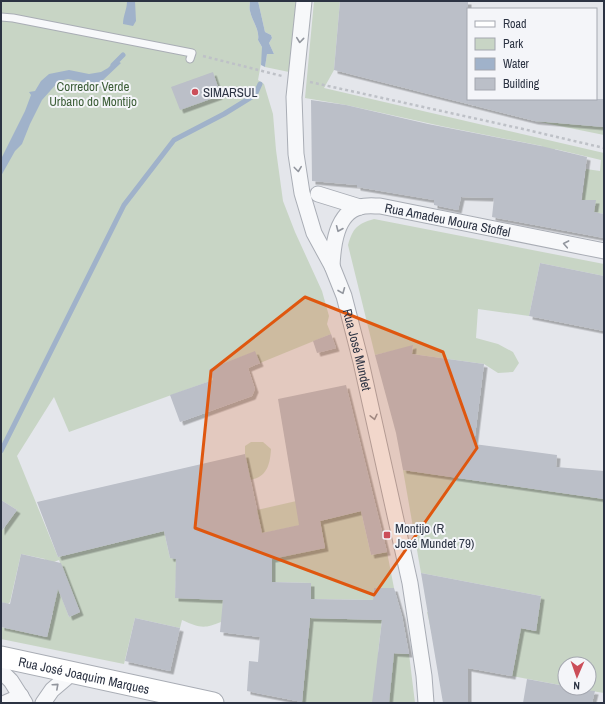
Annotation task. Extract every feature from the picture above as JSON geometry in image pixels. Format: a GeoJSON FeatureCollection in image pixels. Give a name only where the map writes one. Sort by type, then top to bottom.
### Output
{"type":"FeatureCollection","features":[{"type":"Feature","properties":{"kind":"main road","name":"Rua José Joaquim Marques"},"geometry":{"type":"LineString","coordinates":[[1,657],[213,703]]}},
{"type":"Feature","properties":{"kind":"street","name":"Rua José Mundet"},"geometry":{"type":"LineString","coordinates":[[304,1],[294,97],[296,140],[302,193],[314,233],[332,266],[346,303],[363,370],[411,587],[424,676],[426,703]]}},
{"type":"Feature","properties":{"kind":"street","name":"Rua Amadeu Moura Stoffel"},"geometry":{"type":"LineString","coordinates":[[318,194],[360,206],[380,206],[604,251]]}},
{"type":"Feature","properties":{"kind":"street"},"geometry":{"type":"LineString","coordinates":[[332,266],[337,229],[348,214],[360,206]]}},
{"type":"Feature","properties":{"kind":"street"},"geometry":{"type":"LineString","coordinates":[[1,671],[11,681],[23,700],[5,703]]}},
{"type":"Feature","properties":{"kind":"street"},"geometry":{"type":"LineString","coordinates":[[43,703],[52,690],[72,673]]}},
{"type":"Feature","properties":{"kind":"lane"},"geometry":{"type":"LineString","coordinates":[[1,17],[13,18],[191,56]]}},
{"type":"Feature","properties":{"kind":"path"},"geometry":{"type":"LineString","coordinates":[[191,56],[409,103],[604,148]]}},
{"type":"Feature","properties":{"kind":"highlighted area"},"geometry":{"type":"Polygon","coordinates":[[[305,297],[443,352],[477,448],[374,595],[195,528],[211,371],[305,297]]]}},
{"type":"Feature","properties":{"kind":"green space","name":"Corredor Verde Urbano do Montijo"},"geometry":{"type":"Polygon","coordinates":[[[1,1],[250,1],[251,15],[257,29],[258,40],[262,47],[262,58],[258,80],[264,84],[273,114],[283,201],[295,232],[322,291],[329,316],[327,324],[331,334],[260,363],[254,352],[209,369],[213,380],[69,432],[54,397],[17,456],[58,557],[164,531],[170,558],[256,561],[325,548],[320,521],[361,511],[371,555],[387,552],[394,588],[374,588],[373,600],[311,599],[311,583],[272,582],[272,576],[230,574],[176,575],[175,598],[228,600],[221,622],[202,627],[182,620],[180,628],[135,618],[124,664],[1,639],[1,627],[47,637],[53,613],[36,609],[45,559],[21,554],[10,602],[8,604],[1,602],[1,532],[17,510],[1,500],[1,1]],[[59,560],[49,564],[69,617],[80,612],[59,560]]]}},
{"type":"Feature","properties":{"kind":"green space"},"geometry":{"type":"Polygon","coordinates":[[[258,1],[296,1],[289,72],[265,67],[267,54],[274,54],[269,43],[272,38],[271,35],[265,32],[258,1]]]}},
{"type":"Feature","properties":{"kind":"green space"},"geometry":{"type":"Polygon","coordinates":[[[314,1],[340,1],[334,70],[324,88],[604,153],[604,214],[594,212],[595,201],[582,200],[586,169],[600,171],[601,160],[555,149],[551,183],[538,191],[542,146],[346,105],[305,98],[314,1]]]}},
{"type":"Feature","properties":{"kind":"green space"},"geometry":{"type":"Polygon","coordinates":[[[535,121],[604,127],[604,135],[535,121]]]}},
{"type":"Feature","properties":{"kind":"green space"},"geometry":{"type":"Polygon","coordinates":[[[374,219],[604,264],[604,276],[540,263],[529,316],[478,309],[476,338],[498,344],[513,352],[519,363],[513,372],[498,373],[484,364],[412,354],[413,346],[375,355],[348,245],[356,228],[363,223],[374,219]]]}},
{"type":"Feature","properties":{"kind":"green space"},"geometry":{"type":"Polygon","coordinates":[[[251,442],[263,442],[271,449],[270,460],[264,473],[250,480],[245,446],[251,442]]]}},
{"type":"Feature","properties":{"kind":"green space"},"geometry":{"type":"Polygon","coordinates":[[[403,470],[604,499],[604,693],[597,692],[597,656],[557,656],[557,684],[512,676],[517,651],[451,638],[431,630],[427,612],[536,631],[541,596],[421,573],[403,470]]]}},
{"type":"Feature","properties":{"kind":"green space"},"geometry":{"type":"Polygon","coordinates":[[[314,497],[320,521],[254,535],[257,510],[314,497]]]}},
{"type":"Feature","properties":{"kind":"green space"},"geometry":{"type":"Polygon","coordinates":[[[310,618],[382,620],[378,653],[409,654],[415,703],[302,702],[310,618]]]}},
{"type":"Feature","properties":{"kind":"water"},"geometry":{"type":"Polygon","coordinates":[[[127,1],[135,1],[136,21],[133,26],[123,24],[127,1]]]}},
{"type":"Feature","properties":{"kind":"water"},"geometry":{"type":"Polygon","coordinates":[[[250,1],[258,1],[265,32],[271,35],[272,38],[269,43],[274,54],[267,54],[265,67],[261,65],[262,47],[258,40],[257,29],[251,15],[250,1]]]}},
{"type":"Feature","properties":{"kind":"water"},"geometry":{"type":"Polygon","coordinates":[[[116,60],[121,63],[99,85],[102,89],[98,86],[68,79],[59,81],[42,100],[22,144],[15,151],[1,176],[1,159],[25,111],[31,95],[29,92],[35,91],[41,81],[49,74],[69,70],[89,74],[101,72],[108,68],[116,60]]]}},
{"type":"Feature","properties":{"kind":"building"},"geometry":{"type":"Polygon","coordinates":[[[340,1],[468,1],[468,104],[334,70],[340,1]]]}},
{"type":"Feature","properties":{"kind":"building","name":"SIMARSUL"},"geometry":{"type":"Polygon","coordinates":[[[213,72],[218,87],[216,88],[219,96],[180,110],[171,87],[213,72]]]}},
{"type":"Feature","properties":{"kind":"building"},"geometry":{"type":"Polygon","coordinates":[[[604,99],[604,127],[535,121],[468,104],[469,100],[604,99]]]}},
{"type":"Feature","properties":{"kind":"building"},"geometry":{"type":"Polygon","coordinates":[[[311,100],[346,105],[428,124],[541,146],[587,157],[581,200],[596,200],[594,212],[604,214],[604,238],[492,217],[494,198],[461,197],[458,210],[434,205],[434,200],[357,187],[357,185],[312,181],[311,100]]]}},
{"type":"Feature","properties":{"kind":"building"},"geometry":{"type":"Polygon","coordinates":[[[540,263],[604,276],[604,331],[529,316],[540,263]]]}},
{"type":"Feature","properties":{"kind":"building"},"geometry":{"type":"Polygon","coordinates":[[[331,334],[336,348],[317,353],[313,341],[331,334]]]}},
{"type":"Feature","properties":{"kind":"building"},"geometry":{"type":"Polygon","coordinates":[[[413,345],[412,354],[484,364],[474,444],[557,455],[556,467],[604,471],[604,499],[403,470],[396,433],[375,355],[413,345]]]}},
{"type":"Feature","properties":{"kind":"building"},"geometry":{"type":"Polygon","coordinates":[[[255,351],[260,363],[248,368],[255,389],[252,396],[180,422],[170,395],[213,380],[209,369],[255,351]]]}},
{"type":"Feature","properties":{"kind":"building"},"geometry":{"type":"Polygon","coordinates":[[[346,385],[387,552],[371,555],[361,511],[320,521],[325,548],[272,559],[272,582],[311,583],[311,599],[373,600],[374,588],[394,588],[402,616],[409,654],[394,653],[389,703],[372,703],[382,620],[310,618],[302,702],[247,691],[249,661],[258,662],[260,637],[220,632],[223,600],[175,598],[176,559],[170,558],[164,531],[58,557],[37,502],[245,454],[262,533],[299,525],[278,399],[346,385]]]}},
{"type":"Feature","properties":{"kind":"building"},"geometry":{"type":"Polygon","coordinates":[[[1,500],[17,510],[1,532],[1,500]]]}},
{"type":"Feature","properties":{"kind":"building"},"geometry":{"type":"Polygon","coordinates":[[[21,554],[61,563],[80,612],[69,617],[58,589],[47,637],[1,627],[1,602],[10,604],[21,554]]]}},
{"type":"Feature","properties":{"kind":"building"},"geometry":{"type":"Polygon","coordinates":[[[421,573],[541,596],[536,631],[521,628],[512,676],[468,668],[468,703],[443,703],[421,573]]]}},
{"type":"Feature","properties":{"kind":"building"},"geometry":{"type":"Polygon","coordinates":[[[135,618],[180,628],[170,671],[125,661],[135,618]]]}},
{"type":"Feature","properties":{"kind":"building"},"geometry":{"type":"Polygon","coordinates":[[[527,679],[557,685],[557,696],[594,696],[592,703],[523,703],[527,679]]]}},
{"type":"Feature","properties":{"kind":"waterway"},"geometry":{"type":"LineString","coordinates":[[113,65],[123,55]]}},
{"type":"Feature","properties":{"kind":"waterway"},"geometry":{"type":"LineString","coordinates":[[1,451],[124,205],[174,140],[224,114],[255,95],[260,84]]}},
{"type":"Feature","properties":{"kind":"place","name":"SIMARSUL"},"geometry":{"type":"Point","coordinates":[195,92]}},
{"type":"Feature","properties":{"kind":"place","name":"Montijo (R José Mundet 79)"},"geometry":{"type":"Point","coordinates":[387,535]}}]}
